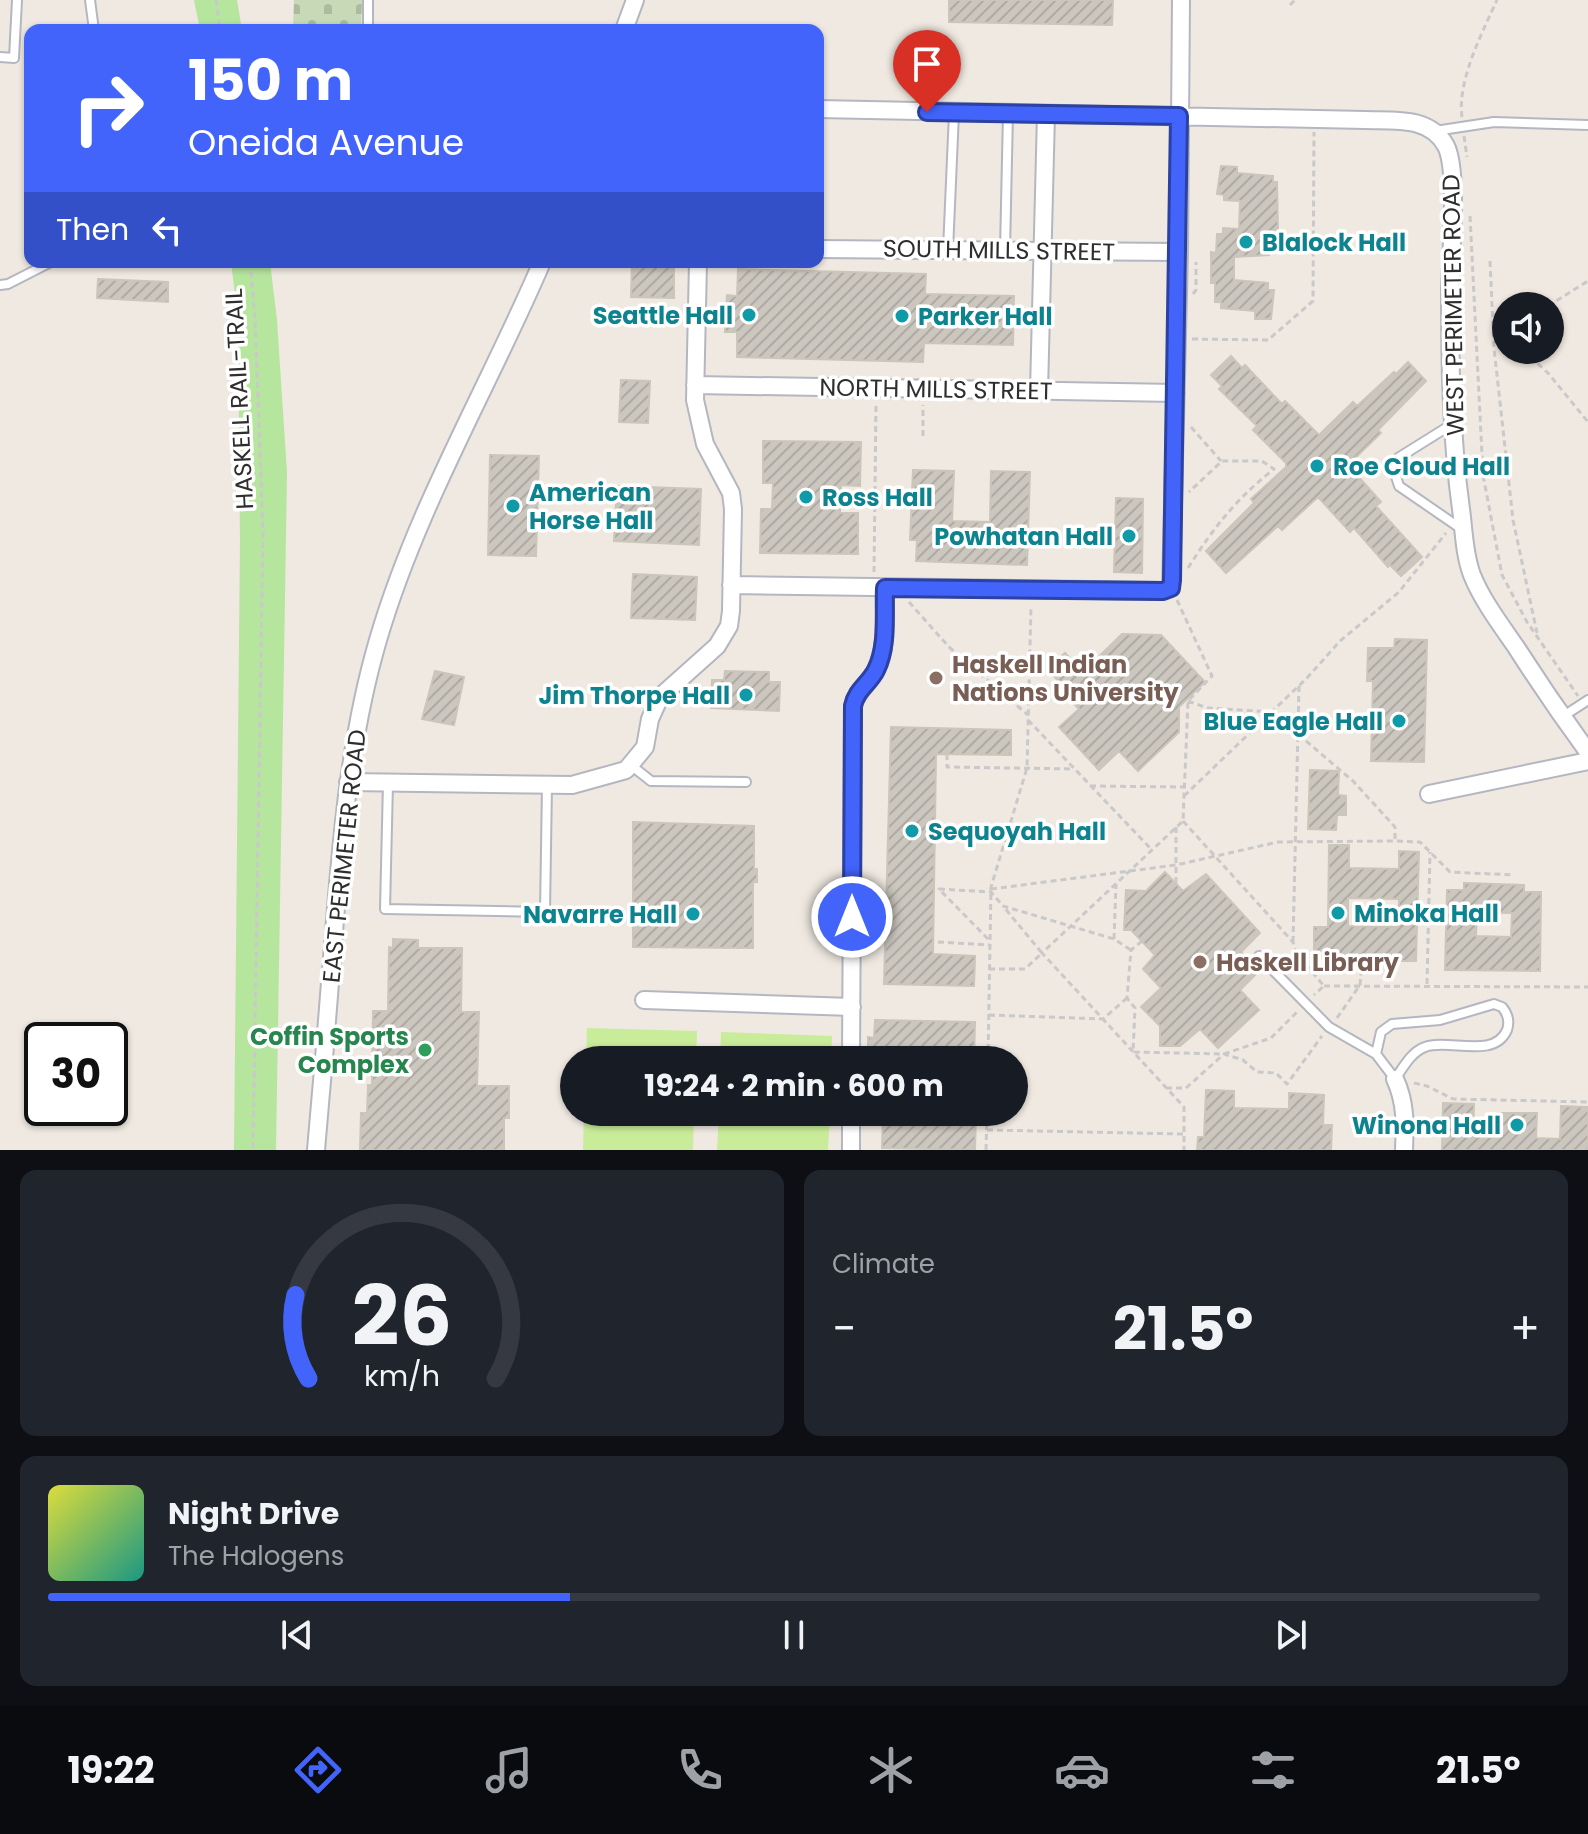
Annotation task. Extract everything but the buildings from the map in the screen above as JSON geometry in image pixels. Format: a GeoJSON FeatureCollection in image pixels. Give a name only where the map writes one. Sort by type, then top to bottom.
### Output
{"type":"FeatureCollection","features":[{"type":"Feature","properties":{"kind":"street"},"geometry":{"type":"LineString","coordinates":[[626,24],[635,0]]}},
{"type":"Feature","properties":{"kind":"street"},"geometry":{"type":"LineString","coordinates":[[731,585],[1177,590],[1181,0]]}},
{"type":"Feature","properties":{"kind":"street"},"geometry":{"type":"LineString","coordinates":[[824,109],[1413,122],[1434,131]]}},
{"type":"Feature","properties":{"kind":"street"},"geometry":{"type":"LineString","coordinates":[[1039,391],[1046,114]]}},
{"type":"Feature","properties":{"kind":"street","name":"WEST PERIMETER ROAD"},"geometry":{"type":"LineString","coordinates":[[1434,131],[1450,157],[1450,332],[1459,526],[1478,587],[1588,752]]}},
{"type":"Feature","properties":{"kind":"street","name":"SOUTH MILLS STREET"},"geometry":{"type":"LineString","coordinates":[[824,249],[1179,252]]}},
{"type":"Feature","properties":{"kind":"street","name":"EAST PERIMETER ROAD"},"geometry":{"type":"LineString","coordinates":[[316,1150],[348,782],[378,641],[415,531],[539,268]]}},
{"type":"Feature","properties":{"kind":"street"},"geometry":{"type":"LineString","coordinates":[[348,782],[572,785],[619,773],[632,766],[645,747],[650,719],[660,697],[717,646],[726,633],[731,611],[733,509],[731,493],[705,444],[698,423],[695,385],[698,268]]}},
{"type":"Feature","properties":{"kind":"street","name":"NORTH MILLS STREET"},"geometry":{"type":"LineString","coordinates":[[695,385],[1176,393]]}},
{"type":"Feature","properties":{"kind":"street"},"geometry":{"type":"LineString","coordinates":[[851,1046],[853,706],[858,692],[875,672],[881,658],[884,588]]}},
{"type":"Feature","properties":{"kind":"street"},"geometry":{"type":"LineString","coordinates":[[1429,794],[1588,761]]}},
{"type":"Feature","properties":{"kind":"street"},"geometry":{"type":"LineString","coordinates":[[644,1000],[852,1007]]}},
{"type":"Feature","properties":{"kind":"street"},"geometry":{"type":"LineString","coordinates":[[1395,1079],[1405,1110],[1404,1150]]}},
{"type":"Feature","properties":{"kind":"street"},"geometry":{"type":"LineString","coordinates":[[851,1126],[851,1150]]}},
{"type":"Feature","properties":{"kind":"lane"},"geometry":{"type":"LineString","coordinates":[[0,57],[14,58],[17,0]]}},
{"type":"Feature","properties":{"kind":"lane"},"geometry":{"type":"LineString","coordinates":[[90,0],[93,24]]}},
{"type":"Feature","properties":{"kind":"lane"},"geometry":{"type":"LineString","coordinates":[[368,0],[368,24]]}},
{"type":"Feature","properties":{"kind":"lane"},"geometry":{"type":"LineString","coordinates":[[948,250],[954,113]]}},
{"type":"Feature","properties":{"kind":"lane"},"geometry":{"type":"LineString","coordinates":[[1005,250],[1008,113]]}},
{"type":"Feature","properties":{"kind":"lane"},"geometry":{"type":"LineString","coordinates":[[1434,131],[1494,122],[1588,125]]}},
{"type":"Feature","properties":{"kind":"lane"},"geometry":{"type":"LineString","coordinates":[[0,285],[39,268]]}},
{"type":"Feature","properties":{"kind":"lane"},"geometry":{"type":"LineString","coordinates":[[1454,423],[1398,458],[1393,467],[1399,486],[1459,526]]}},
{"type":"Feature","properties":{"kind":"lane"},"geometry":{"type":"LineString","coordinates":[[1562,717],[1586,702]]}},
{"type":"Feature","properties":{"kind":"lane"},"geometry":{"type":"LineString","coordinates":[[632,766],[651,781],[746,782]]}},
{"type":"Feature","properties":{"kind":"lane"},"geometry":{"type":"LineString","coordinates":[[388,782],[385,909],[545,912],[547,785]]}},
{"type":"Feature","properties":{"kind":"lane"},"geometry":{"type":"LineString","coordinates":[[1259,956],[1329,1027],[1376,1054],[1395,1079],[1420,1048],[1499,1042],[1506,1032],[1508,1014],[1494,1004],[1440,1020],[1392,1024],[1381,1032],[1376,1054]]}},
{"type":"Feature","properties":{"kind":"path"},"geometry":{"type":"LineString","coordinates":[[216,0],[219,24]]}},
{"type":"Feature","properties":{"kind":"path"},"geometry":{"type":"LineString","coordinates":[[1290,5],[1295,0]]}},
{"type":"Feature","properties":{"kind":"path"},"geometry":{"type":"LineString","coordinates":[[1468,167],[1460,102],[1480,37],[1497,0]]}},
{"type":"Feature","properties":{"kind":"path"},"geometry":{"type":"LineString","coordinates":[[1188,339],[1268,340],[1313,301],[1314,119]]}},
{"type":"Feature","properties":{"kind":"path"},"geometry":{"type":"LineString","coordinates":[[1469,204],[1483,475],[1502,575],[1538,637],[1586,702]]}},
{"type":"Feature","properties":{"kind":"path"},"geometry":{"type":"LineString","coordinates":[[1188,300],[1196,290],[1196,259]]}},
{"type":"Feature","properties":{"kind":"path"},"geometry":{"type":"LineString","coordinates":[[1490,261],[1494,348],[1513,520],[1538,637]]}},
{"type":"Feature","properties":{"kind":"path","name":"HASKELL RAIL-TRAIL"},"geometry":{"type":"LineString","coordinates":[[251,268],[263,533],[253,1150]]}},
{"type":"Feature","properties":{"kind":"path"},"geometry":{"type":"LineString","coordinates":[[1564,296],[1588,281]]}},
{"type":"Feature","properties":{"kind":"path"},"geometry":{"type":"LineString","coordinates":[[1538,364],[1588,422]]}},
{"type":"Feature","properties":{"kind":"path"},"geometry":{"type":"LineString","coordinates":[[877,388],[884,588],[1028,718],[1152,850]]}},
{"type":"Feature","properties":{"kind":"path"},"geometry":{"type":"LineString","coordinates":[[923,436],[924,389]]}},
{"type":"Feature","properties":{"kind":"path"},"geometry":{"type":"LineString","coordinates":[[1186,437],[1186,421],[1222,461]]}},
{"type":"Feature","properties":{"kind":"path"},"geometry":{"type":"LineString","coordinates":[[1184,559],[1184,575],[1207,538],[1242,495],[1274,469],[1262,461],[1222,461],[1185,497],[1185,482]]}},
{"type":"Feature","properties":{"kind":"path"},"geometry":{"type":"LineString","coordinates":[[1184,796],[1299,686],[1340,641],[1399,592],[1459,526]]}},
{"type":"Feature","properties":{"kind":"path"},"geometry":{"type":"LineString","coordinates":[[988,1046],[991,890],[1027,768],[1032,590]]}},
{"type":"Feature","properties":{"kind":"path"},"geometry":{"type":"LineString","coordinates":[[1177,590],[1176,599],[1212,676],[1188,701],[1183,821],[1293,942]]}},
{"type":"Feature","properties":{"kind":"path"},"geometry":{"type":"LineString","coordinates":[[1299,686],[1293,942],[1296,953],[1324,986]]}},
{"type":"Feature","properties":{"kind":"path"},"geometry":{"type":"LineString","coordinates":[[1188,701],[1207,708],[1272,712],[1364,793],[1395,827],[1395,841]]}},
{"type":"Feature","properties":{"kind":"path"},"geometry":{"type":"LineString","coordinates":[[947,754],[947,767],[1074,769]]}},
{"type":"Feature","properties":{"kind":"path"},"geometry":{"type":"LineString","coordinates":[[1090,786],[1185,787]]}},
{"type":"Feature","properties":{"kind":"path"},"geometry":{"type":"LineString","coordinates":[[989,969],[1025,969],[1183,821]]}},
{"type":"Feature","properties":{"kind":"path"},"geometry":{"type":"LineString","coordinates":[[1176,827],[1176,884]]}},
{"type":"Feature","properties":{"kind":"path"},"geometry":{"type":"LineString","coordinates":[[990,943],[939,889],[991,890],[1176,865],[1278,842],[1296,841],[1420,842],[1450,872],[1514,875]]}},
{"type":"Feature","properties":{"kind":"path"},"geometry":{"type":"LineString","coordinates":[[1427,986],[1430,852]]}},
{"type":"Feature","properties":{"kind":"path"},"geometry":{"type":"LineString","coordinates":[[1114,939],[1116,884]]}},
{"type":"Feature","properties":{"kind":"path"},"geometry":{"type":"LineString","coordinates":[[991,890],[1042,953],[1184,1107],[1184,1150]]}},
{"type":"Feature","properties":{"kind":"path"},"geometry":{"type":"LineString","coordinates":[[1003,906],[1072,924],[1114,939],[1131,950]]}},
{"type":"Feature","properties":{"kind":"path"},"geometry":{"type":"LineString","coordinates":[[1133,1052],[1135,1008],[1127,998],[1131,950],[1142,941]]}},
{"type":"Feature","properties":{"kind":"path"},"geometry":{"type":"LineString","coordinates":[[938,942],[990,943]]}},
{"type":"Feature","properties":{"kind":"path"},"geometry":{"type":"LineString","coordinates":[[1133,1052],[1224,1054],[1243,1060],[1257,1072],[1276,1073],[1287,1084],[1360,985],[1362,961]]}},
{"type":"Feature","properties":{"kind":"path"},"geometry":{"type":"LineString","coordinates":[[1166,1088],[1186,1088],[1224,1054],[1271,1038],[1324,986],[1588,987]]}},
{"type":"Feature","properties":{"kind":"path"},"geometry":{"type":"LineString","coordinates":[[989,1015],[1103,1019],[1127,998]]}},
{"type":"Feature","properties":{"kind":"path"},"geometry":{"type":"LineString","coordinates":[[1395,1079],[1427,1086],[1453,1099],[1588,1102]]}},
{"type":"Feature","properties":{"kind":"path"},"geometry":{"type":"LineString","coordinates":[[986,1150],[987,1126]]}},
{"type":"Feature","properties":{"kind":"path"},"geometry":{"type":"LineString","coordinates":[[987,1130],[1184,1134]]}},
{"type":"Feature","properties":{"kind":"green space"},"geometry":{"type":"Polygon","coordinates":[[[194,0],[237,0],[241,24],[199,24],[194,0]]]}},
{"type":"Feature","properties":{"kind":"green space"},"geometry":{"type":"Polygon","coordinates":[[[294,0],[362,0],[361,24],[293,24],[294,0]]]}},
{"type":"Feature","properties":{"kind":"green space"},"geometry":{"type":"Polygon","coordinates":[[[232,268],[271,268],[287,473],[276,1150],[234,1150],[240,541],[238,319],[232,268]]]}},
{"type":"Feature","properties":{"kind":"green space"},"geometry":{"type":"Polygon","coordinates":[[[587,1028],[697,1031],[696,1046],[586,1046],[587,1028]]]}},
{"type":"Feature","properties":{"kind":"green space"},"geometry":{"type":"Polygon","coordinates":[[[721,1032],[832,1036],[832,1046],[720,1046],[721,1032]]]}},
{"type":"Feature","properties":{"kind":"green space"},"geometry":{"type":"Polygon","coordinates":[[[584,1126],[694,1126],[693,1150],[583,1150],[584,1126]]]}},
{"type":"Feature","properties":{"kind":"green space"},"geometry":{"type":"Polygon","coordinates":[[[718,1126],[829,1126],[828,1150],[717,1150],[718,1126]]]}},
{"type":"Feature","properties":{"kind":"place","name":"Blalock Hall"},"geometry":{"type":"Point","coordinates":[1246,242]}},
{"type":"Feature","properties":{"kind":"place","name":"Seattle Hall"},"geometry":{"type":"Point","coordinates":[749,315]}},
{"type":"Feature","properties":{"kind":"place","name":"Parker Hall"},"geometry":{"type":"Point","coordinates":[902,316]}},
{"type":"Feature","properties":{"kind":"place","name":"Roe Cloud Hall"},"geometry":{"type":"Point","coordinates":[1317,466]}},
{"type":"Feature","properties":{"kind":"place","name":"Ross Hall"},"geometry":{"type":"Point","coordinates":[806,497]}},
{"type":"Feature","properties":{"kind":"place","name":"American Horse Hall"},"geometry":{"type":"Point","coordinates":[513,506]}},
{"type":"Feature","properties":{"kind":"place","name":"Powhatan Hall"},"geometry":{"type":"Point","coordinates":[1129,536]}},
{"type":"Feature","properties":{"kind":"place","name":"Haskell Indian Nations University"},"geometry":{"type":"Point","coordinates":[936,678]}},
{"type":"Feature","properties":{"kind":"place","name":"Jim Thorpe Hall"},"geometry":{"type":"Point","coordinates":[746,695]}},
{"type":"Feature","properties":{"kind":"place","name":"Blue Eagle Hall"},"geometry":{"type":"Point","coordinates":[1399,721]}},
{"type":"Feature","properties":{"kind":"place","name":"Sequoyah Hall"},"geometry":{"type":"Point","coordinates":[912,831]}},
{"type":"Feature","properties":{"kind":"place","name":"Minoka Hall"},"geometry":{"type":"Point","coordinates":[1338,913]}},
{"type":"Feature","properties":{"kind":"place","name":"Navarre Hall"},"geometry":{"type":"Point","coordinates":[693,914]}},
{"type":"Feature","properties":{"kind":"place","name":"Haskell Library"},"geometry":{"type":"Point","coordinates":[1200,962]}},
{"type":"Feature","properties":{"kind":"place","name":"Coffin Sports Complex"},"geometry":{"type":"Point","coordinates":[425,1050]}},
{"type":"Feature","properties":{"kind":"place","name":"Winona Hall"},"geometry":{"type":"Point","coordinates":[1517,1125]}},
{"type":"Feature","properties":{"kind":"route"},"geometry":{"type":"LineString","coordinates":[[852,917],[853,706],[858,692],[875,672],[881,658],[885,588],[1163,591],[1171,588],[1172,580],[1179,116],[927,112]]}}]}
